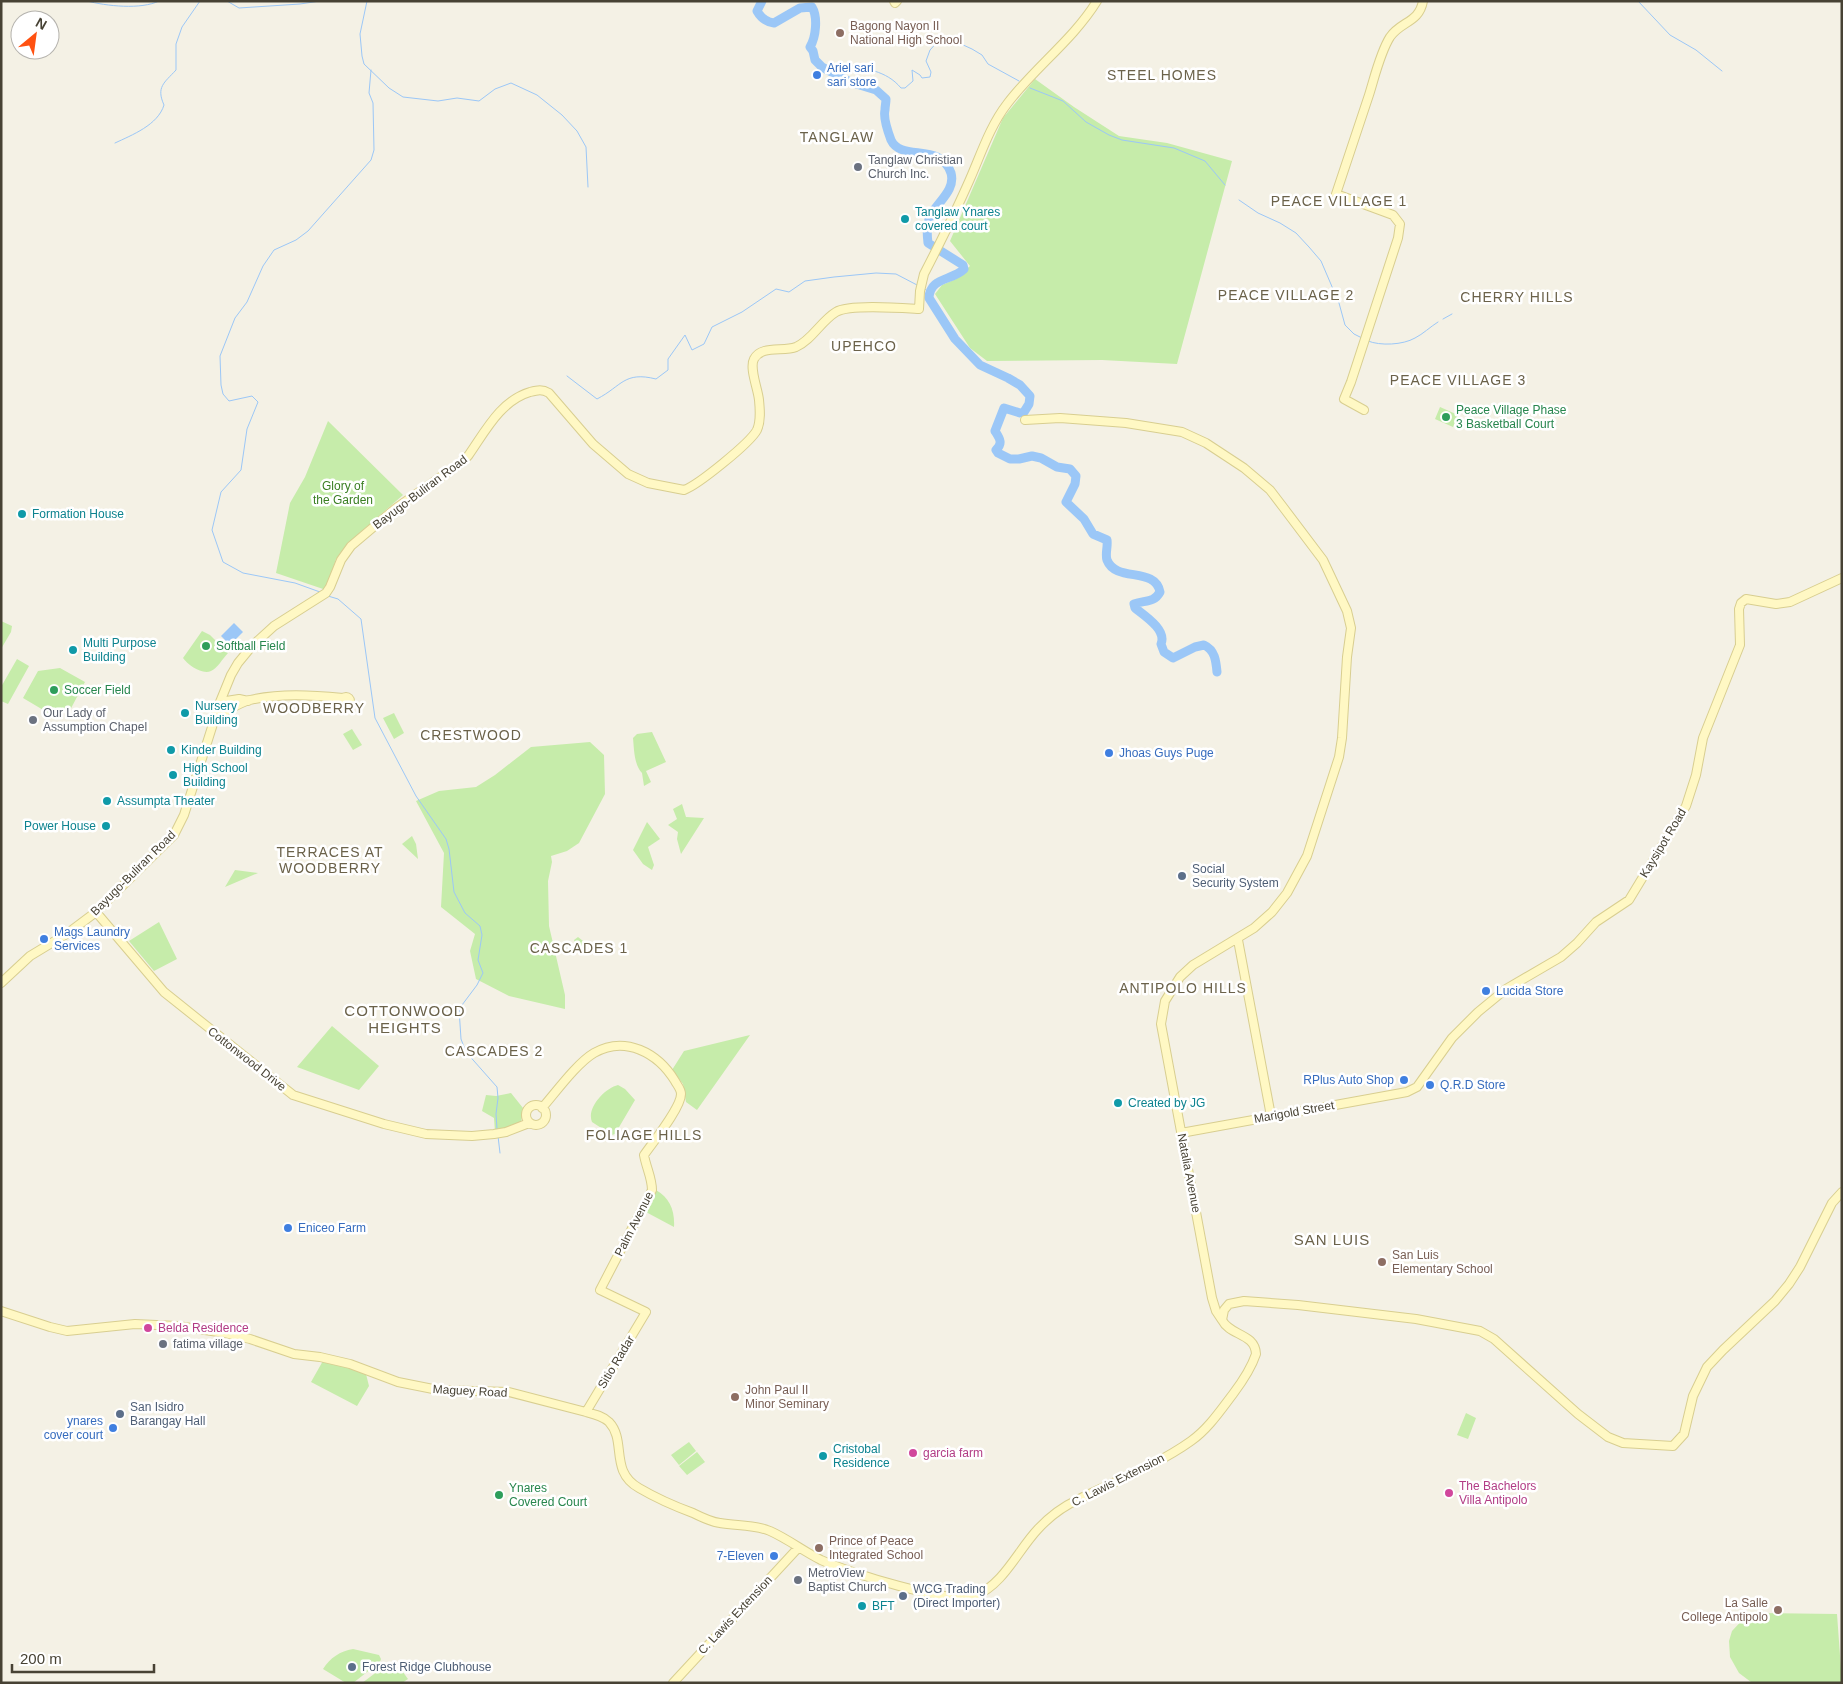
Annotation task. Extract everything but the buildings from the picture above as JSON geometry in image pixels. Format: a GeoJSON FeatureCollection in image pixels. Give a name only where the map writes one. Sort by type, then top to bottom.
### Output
{"type":"FeatureCollection","features":[{"type":"Feature","properties":{"kind":"street","name":"Bayugo-Buliran Road"},"geometry":{"type":"LineString","coordinates":[[1,983],[30,956],[68,933],[96,912],[174,835],[184,814],[220,702],[231,675],[252,646],[274,626],[326,593],[341,560],[351,546],[391,511],[462,462],[498,412],[507,404],[524,394],[539,390],[549,393],[593,444],[628,474],[648,483],[684,490],[688,489],[751,439],[756,431],[759,421],[759,400],[752,366],[758,352],[764,350],[786,350],[798,346],[810,337],[826,319],[840,310],[856,308],[919,308],[924,274],[997,118],[1028,79],[1048,60],[1088,15],[1097,1]]}},
{"type":"Feature","properties":{"kind":"street"},"geometry":{"type":"LineString","coordinates":[[1364,410],[1344,400],[1398,238],[1400,224],[1393,215],[1336,194],[1389,39],[1395,31],[1415,18],[1422,8],[1422,1]]}},
{"type":"Feature","properties":{"kind":"street"},"geometry":{"type":"LineString","coordinates":[[1025,420],[1060,418],[1126,423],[1182,432],[1206,443],[1244,468],[1270,490],[1323,560],[1347,611],[1351,628],[1347,657],[1342,738],[1339,757],[1322,815],[1307,856],[1287,893],[1272,912],[1238,940],[1271,1116]]}},
{"type":"Feature","properties":{"kind":"street","name":"Kaysipot Road"},"geometry":{"type":"LineString","coordinates":[[1406,1092],[1417,1087],[1452,1038],[1478,1012],[1506,989],[1561,956],[1577,943],[1596,922],[1629,900],[1686,806],[1691,794],[1702,738],[1740,645],[1739,609],[1741,603],[1746,600],[1776,604],[1790,602],[1842,578]]}},
{"type":"Feature","properties":{"kind":"street"},"geometry":{"type":"LineString","coordinates":[[215,718],[248,701],[279,696],[343,698]]}},
{"type":"Feature","properties":{"kind":"street"},"geometry":{"type":"LineString","coordinates":[[220,702],[239,699],[248,701]]}},
{"type":"Feature","properties":{"kind":"street","name":"Cottonwood Drive"},"geometry":{"type":"LineString","coordinates":[[96,912],[164,992],[293,1095],[384,1124],[426,1134],[472,1136],[494,1134],[506,1132],[529,1123]]}},
{"type":"Feature","properties":{"kind":"street","name":"Natalia Avenue"},"geometry":{"type":"LineString","coordinates":[[1222,1320],[1216,1311],[1212,1298],[1161,1024],[1165,1001],[1180,977],[1193,965],[1238,940]]}},
{"type":"Feature","properties":{"kind":"street","name":"Palm Avenue"},"geometry":{"type":"LineString","coordinates":[[542,1108],[584,1060],[594,1053],[616,1045],[633,1047],[659,1061],[668,1069],[682,1091],[680,1102],[644,1155],[652,1182],[652,1190],[600,1290],[646,1312]]}},
{"type":"Feature","properties":{"kind":"street","name":"Marigold Street"},"geometry":{"type":"LineString","coordinates":[[1181,1133],[1406,1092]]}},
{"type":"Feature","properties":{"kind":"street"},"geometry":{"type":"LineString","coordinates":[[536,1106],[542,1108],[546,1115],[543,1122],[536,1125],[529,1123],[526,1115],[529,1108],[536,1106]]}},
{"type":"Feature","properties":{"kind":"street"},"geometry":{"type":"LineString","coordinates":[[1222,1320],[1224,1310],[1233,1302],[1244,1301],[1416,1319],[1480,1331],[1494,1339],[1578,1414],[1608,1437],[1623,1443],[1673,1446],[1684,1434],[1693,1396],[1707,1367],[1775,1301],[1789,1284],[1800,1267],[1832,1204],[1842,1192]]}},
{"type":"Feature","properties":{"kind":"street","name":"Maguey Road"},"geometry":{"type":"LineString","coordinates":[[1,1311],[67,1331],[135,1324],[178,1326],[225,1334],[250,1339],[294,1354],[320,1357],[350,1364],[404,1384],[438,1390],[509,1392],[586,1412],[608,1421],[614,1428],[619,1459],[624,1473],[628,1480],[637,1487],[668,1503],[713,1522],[740,1524],[770,1531],[798,1548]]}},
{"type":"Feature","properties":{"kind":"street","name":"Sitio Radar"},"geometry":{"type":"LineString","coordinates":[[586,1412],[646,1312]]}},
{"type":"Feature","properties":{"kind":"street","name":"C. Lawis Extension"},"geometry":{"type":"LineString","coordinates":[[673,1683],[798,1548],[846,1570],[879,1581],[953,1597],[974,1596],[991,1586],[1006,1571],[1039,1527],[1054,1515],[1072,1502],[1169,1455],[1191,1441],[1216,1417],[1239,1386],[1256,1354],[1256,1349],[1249,1339],[1229,1328],[1222,1320]]}},
{"type":"Feature","properties":{"kind":"green space"},"geometry":{"type":"Polygon","coordinates":[[[1035,79],[1119,136],[1167,143],[1232,161],[1177,364],[1102,360],[987,361],[970,348],[935,294],[942,285],[956,279],[970,266],[950,241],[1003,118],[1035,79]]]}},
{"type":"Feature","properties":{"kind":"green space","name":"Peace Village Phase 3 Basketball Court"},"geometry":{"type":"Polygon","coordinates":[[[1440,407],[1458,415],[1453,427],[1435,419],[1440,407]]]}},
{"type":"Feature","properties":{"kind":"green space","name":"Glory of the Garden"},"geometry":{"type":"Polygon","coordinates":[[[328,421],[403,495],[347,544],[336,559],[326,590],[276,573],[290,503],[305,477],[328,421]]]}},
{"type":"Feature","properties":{"kind":"green space"},"geometry":{"type":"Polygon","coordinates":[[[1,621],[12,626],[11,632],[1,649],[1,621]]]}},
{"type":"Feature","properties":{"kind":"green space","name":"Softball Field"},"geometry":{"type":"Polygon","coordinates":[[[202,631],[210,635],[228,653],[215,668],[207,672],[196,669],[183,658],[202,631]]]}},
{"type":"Feature","properties":{"kind":"green space"},"geometry":{"type":"Polygon","coordinates":[[[17,659],[29,666],[8,704],[1,701],[1,687],[17,659]]]}},
{"type":"Feature","properties":{"kind":"green space","name":"Soccer Field"},"geometry":{"type":"Polygon","coordinates":[[[60,668],[85,682],[69,712],[64,711],[62,714],[50,714],[23,698],[38,671],[60,668]]]}},
{"type":"Feature","properties":{"kind":"green space"},"geometry":{"type":"Polygon","coordinates":[[[394,713],[404,733],[394,739],[383,718],[394,713]]]}},
{"type":"Feature","properties":{"kind":"green space"},"geometry":{"type":"Polygon","coordinates":[[[352,729],[362,745],[353,750],[343,734],[352,729]]]}},
{"type":"Feature","properties":{"kind":"green space"},"geometry":{"type":"Polygon","coordinates":[[[652,732],[666,762],[646,771],[651,782],[644,786],[642,773],[636,761],[633,738],[637,734],[652,732]]]}},
{"type":"Feature","properties":{"kind":"green space"},"geometry":{"type":"Polygon","coordinates":[[[590,742],[604,755],[605,794],[579,843],[567,851],[551,856],[552,862],[548,881],[549,926],[565,995],[565,1009],[509,996],[476,979],[470,951],[475,934],[441,907],[444,853],[416,801],[439,791],[476,787],[531,747],[590,742]]]}},
{"type":"Feature","properties":{"kind":"green space"},"geometry":{"type":"Polygon","coordinates":[[[682,804],[686,817],[704,818],[681,854],[677,839],[678,832],[668,825],[677,819],[673,809],[682,804]]]}},
{"type":"Feature","properties":{"kind":"green space"},"geometry":{"type":"Polygon","coordinates":[[[647,822],[660,839],[648,847],[654,865],[652,870],[643,864],[633,850],[647,822]]]}},
{"type":"Feature","properties":{"kind":"green space"},"geometry":{"type":"Polygon","coordinates":[[[412,836],[416,844],[418,859],[402,844],[412,836]]]}},
{"type":"Feature","properties":{"kind":"green space"},"geometry":{"type":"Polygon","coordinates":[[[235,870],[258,873],[225,887],[235,870]]]}},
{"type":"Feature","properties":{"kind":"green space"},"geometry":{"type":"Polygon","coordinates":[[[159,922],[177,959],[154,971],[129,941],[159,922]]]}},
{"type":"Feature","properties":{"kind":"green space"},"geometry":{"type":"Polygon","coordinates":[[[578,937],[585,945],[581,951],[577,950],[574,940],[578,937]]]}},
{"type":"Feature","properties":{"kind":"green space"},"geometry":{"type":"Polygon","coordinates":[[[332,1026],[379,1066],[359,1090],[297,1067],[332,1026]]]}},
{"type":"Feature","properties":{"kind":"green space"},"geometry":{"type":"Polygon","coordinates":[[[750,1035],[697,1110],[686,1102],[683,1084],[672,1070],[684,1051],[750,1035]]]}},
{"type":"Feature","properties":{"kind":"green space"},"geometry":{"type":"Polygon","coordinates":[[[618,1085],[625,1089],[635,1100],[615,1134],[612,1135],[592,1122],[591,1117],[594,1105],[602,1094],[618,1085]]]}},
{"type":"Feature","properties":{"kind":"green space"},"geometry":{"type":"Polygon","coordinates":[[[511,1093],[523,1108],[521,1123],[495,1132],[494,1118],[482,1111],[486,1095],[496,1096],[511,1093]]]}},
{"type":"Feature","properties":{"kind":"green space"},"geometry":{"type":"Polygon","coordinates":[[[656,1190],[665,1197],[671,1206],[674,1216],[674,1227],[644,1211],[656,1190]]]}},
{"type":"Feature","properties":{"kind":"green space"},"geometry":{"type":"Polygon","coordinates":[[[324,1359],[365,1370],[369,1386],[357,1406],[311,1382],[324,1359]]]}},
{"type":"Feature","properties":{"kind":"green space"},"geometry":{"type":"Polygon","coordinates":[[[1466,1413],[1476,1418],[1468,1439],[1457,1435],[1466,1413]]]}},
{"type":"Feature","properties":{"kind":"green space"},"geometry":{"type":"Polygon","coordinates":[[[689,1442],[696,1451],[679,1465],[671,1455],[689,1442]]]}},
{"type":"Feature","properties":{"kind":"green space"},"geometry":{"type":"Polygon","coordinates":[[[697,1452],[705,1462],[687,1475],[679,1466],[697,1452]]]}},
{"type":"Feature","properties":{"kind":"green space"},"geometry":{"type":"Polygon","coordinates":[[[1749,1613],[1837,1614],[1842,1683],[1751,1682],[1739,1673],[1730,1657],[1729,1641],[1732,1631],[1749,1613]]]}},
{"type":"Feature","properties":{"kind":"green space"},"geometry":{"type":"Polygon","coordinates":[[[353,1649],[379,1655],[380,1662],[353,1683],[346,1683],[323,1669],[336,1656],[344,1651],[353,1649]]]}},
{"type":"Feature","properties":{"kind":"green space"},"geometry":{"type":"Polygon","coordinates":[[[386,1665],[400,1668],[408,1679],[402,1683],[362,1683],[386,1665]]]}},
{"type":"Feature","properties":{"kind":"water"},"geometry":{"type":"Polygon","coordinates":[[[234,623],[243,632],[230,645],[221,636],[234,623]]]}},
{"type":"Feature","properties":{"kind":"waterway"},"geometry":{"type":"LineString","coordinates":[[87,1],[113,6],[143,6],[159,1]]}},
{"type":"Feature","properties":{"kind":"waterway"},"geometry":{"type":"LineString","coordinates":[[115,143],[150,124],[161,112],[164,105],[161,94],[162,86],[176,70],[176,44],[182,27],[200,1]]}},
{"type":"Feature","properties":{"kind":"waterway"},"geometry":{"type":"LineString","coordinates":[[227,1],[239,8],[320,1]]}},
{"type":"Feature","properties":{"kind":"waterway"},"geometry":{"type":"LineString","coordinates":[[367,1],[360,34],[364,64],[389,88],[403,97],[438,101],[457,98],[479,101],[495,89],[511,83],[537,95],[562,115],[577,131],[586,147],[588,187]]}},
{"type":"Feature","properties":{"kind":"waterway"},"geometry":{"type":"LineString","coordinates":[[762,1],[757,11],[764,19],[774,23],[800,8],[812,7],[816,27],[810,47],[815,60],[822,67],[850,82],[876,90],[886,99],[885,121],[891,140],[896,146],[903,150],[939,158],[946,164],[951,173],[951,186],[929,220],[927,230],[928,243],[963,265],[964,269],[933,286],[929,298],[955,339],[980,365],[1020,385],[1030,396],[1029,404],[1024,412],[1020,413],[1004,408],[995,431],[1000,441],[996,450],[1010,459],[1032,456],[1041,458],[1057,467],[1070,469],[1076,476],[1075,484],[1066,502],[1084,519],[1093,534],[1107,540],[1106,558],[1112,567],[1118,571],[1151,579],[1157,584],[1160,592],[1158,596],[1149,601],[1134,604],[1135,608],[1158,629],[1161,634],[1161,644],[1164,652],[1173,658],[1195,647],[1204,645],[1213,653],[1217,672]]}},
{"type":"Feature","properties":{"kind":"waterway"},"geometry":{"type":"LineString","coordinates":[[1638,1],[1670,35],[1696,50],[1722,71]]}},
{"type":"Feature","properties":{"kind":"waterway"},"geometry":{"type":"LineString","coordinates":[[836,73],[844,64],[860,67],[889,77],[901,88],[905,88],[913,81],[912,70],[922,78],[930,77],[931,72],[926,61],[930,50],[941,38],[950,39],[972,49],[982,55],[988,64],[1019,81]]}},
{"type":"Feature","properties":{"kind":"waterway"},"geometry":{"type":"LineString","coordinates":[[320,592],[295,583],[243,573],[223,562],[212,530],[221,492],[241,470],[247,429],[258,402],[252,396],[229,401],[223,394],[220,356],[235,318],[247,302],[263,266],[274,250],[296,240],[308,231],[371,160],[374,150],[373,103],[369,93],[371,70]]}},
{"type":"Feature","properties":{"kind":"waterway"},"geometry":{"type":"LineString","coordinates":[[1030,88],[1063,101],[1086,122],[1109,135],[1122,140],[1174,148],[1205,161],[1225,185]]}},
{"type":"Feature","properties":{"kind":"waterway"},"geometry":{"type":"LineString","coordinates":[[1239,200],[1258,213],[1296,233],[1309,247],[1321,261],[1339,303],[1345,325],[1354,334],[1362,338]]}},
{"type":"Feature","properties":{"kind":"waterway"},"geometry":{"type":"LineString","coordinates":[[567,376],[597,399],[630,378],[645,377],[656,379],[668,370],[668,359],[685,335],[692,350],[704,344],[712,327],[742,312],[776,289],[789,292],[805,281],[876,273],[896,274],[917,285]]}},
{"type":"Feature","properties":{"kind":"waterway"},"geometry":{"type":"LineString","coordinates":[[923,288],[929,292]]}},
{"type":"Feature","properties":{"kind":"waterway"},"geometry":{"type":"LineString","coordinates":[[1443,319],[1452,314]]}},
{"type":"Feature","properties":{"kind":"waterway"},"geometry":{"type":"LineString","coordinates":[[1368,341],[1385,344],[1404,342],[1418,336],[1438,322]]}},
{"type":"Feature","properties":{"kind":"waterway"},"geometry":{"type":"LineString","coordinates":[[328,596],[338,599],[361,619],[375,718],[416,796],[446,839],[454,892],[465,913],[480,926],[482,935],[478,960],[483,973],[477,985],[459,1009],[461,1039],[466,1052],[497,1087],[497,1129]]}},
{"type":"Feature","properties":{"kind":"waterway"},"geometry":{"type":"LineString","coordinates":[[498,1136],[500,1153]]}},
{"type":"Feature","properties":{"kind":"place","name":"Bagong Nayon II National High School"},"geometry":{"type":"Point","coordinates":[840,33]}},
{"type":"Feature","properties":{"kind":"place","name":"Ariel sari sari store"},"geometry":{"type":"Point","coordinates":[817,75]}},
{"type":"Feature","properties":{"kind":"place","name":"Tanglaw Christian Church Inc."},"geometry":{"type":"Point","coordinates":[858,167]}},
{"type":"Feature","properties":{"kind":"place","name":"Tanglaw Ynares covered court"},"geometry":{"type":"Point","coordinates":[905,219]}},
{"type":"Feature","properties":{"kind":"place","name":"Peace Village Phase 3 Basketball Court"},"geometry":{"type":"Point","coordinates":[1446,417]}},
{"type":"Feature","properties":{"kind":"place","name":"Formation House"},"geometry":{"type":"Point","coordinates":[22,514]}},
{"type":"Feature","properties":{"kind":"place","name":"Softball Field"},"geometry":{"type":"Point","coordinates":[206,646]}},
{"type":"Feature","properties":{"kind":"place","name":"Multi Purpose Building"},"geometry":{"type":"Point","coordinates":[73,650]}},
{"type":"Feature","properties":{"kind":"place","name":"Soccer Field"},"geometry":{"type":"Point","coordinates":[54,690]}},
{"type":"Feature","properties":{"kind":"place","name":"Nursery Building"},"geometry":{"type":"Point","coordinates":[185,713]}},
{"type":"Feature","properties":{"kind":"place","name":"Our Lady of Assumption Chapel"},"geometry":{"type":"Point","coordinates":[33,720]}},
{"type":"Feature","properties":{"kind":"place","name":"Kinder Building"},"geometry":{"type":"Point","coordinates":[171,750]}},
{"type":"Feature","properties":{"kind":"place","name":"Jhoas Guys Puge"},"geometry":{"type":"Point","coordinates":[1109,753]}},
{"type":"Feature","properties":{"kind":"place","name":"High School Building"},"geometry":{"type":"Point","coordinates":[173,775]}},
{"type":"Feature","properties":{"kind":"place","name":"Assumpta Theater"},"geometry":{"type":"Point","coordinates":[107,801]}},
{"type":"Feature","properties":{"kind":"place","name":"Power House"},"geometry":{"type":"Point","coordinates":[106,826]}},
{"type":"Feature","properties":{"kind":"place","name":"Social Security System"},"geometry":{"type":"Point","coordinates":[1182,876]}},
{"type":"Feature","properties":{"kind":"place","name":"Mags Laundry Services"},"geometry":{"type":"Point","coordinates":[44,939]}},
{"type":"Feature","properties":{"kind":"place","name":"Lucida Store"},"geometry":{"type":"Point","coordinates":[1486,991]}},
{"type":"Feature","properties":{"kind":"place","name":"RPlus Auto Shop"},"geometry":{"type":"Point","coordinates":[1404,1080]}},
{"type":"Feature","properties":{"kind":"place","name":"Q.R.D Store"},"geometry":{"type":"Point","coordinates":[1430,1085]}},
{"type":"Feature","properties":{"kind":"place","name":"Created by JG"},"geometry":{"type":"Point","coordinates":[1118,1103]}},
{"type":"Feature","properties":{"kind":"place","name":"Eniceo Farm"},"geometry":{"type":"Point","coordinates":[288,1228]}},
{"type":"Feature","properties":{"kind":"place","name":"San Luis Elementary School"},"geometry":{"type":"Point","coordinates":[1382,1262]}},
{"type":"Feature","properties":{"kind":"place","name":"Belda Residence"},"geometry":{"type":"Point","coordinates":[148,1328]}},
{"type":"Feature","properties":{"kind":"place","name":"fatima village"},"geometry":{"type":"Point","coordinates":[163,1344]}},
{"type":"Feature","properties":{"kind":"place","name":"John Paul II Minor Seminary"},"geometry":{"type":"Point","coordinates":[735,1397]}},
{"type":"Feature","properties":{"kind":"place","name":"San Isidro Barangay Hall"},"geometry":{"type":"Point","coordinates":[120,1414]}},
{"type":"Feature","properties":{"kind":"place","name":"ynares cover court"},"geometry":{"type":"Point","coordinates":[113,1428]}},
{"type":"Feature","properties":{"kind":"place","name":"garcia farm"},"geometry":{"type":"Point","coordinates":[913,1453]}},
{"type":"Feature","properties":{"kind":"place","name":"Cristobal Residence"},"geometry":{"type":"Point","coordinates":[823,1456]}},
{"type":"Feature","properties":{"kind":"place","name":"The Bachelors Villa Antipolo"},"geometry":{"type":"Point","coordinates":[1449,1493]}},
{"type":"Feature","properties":{"kind":"place","name":"Ynares Covered Court"},"geometry":{"type":"Point","coordinates":[499,1495]}},
{"type":"Feature","properties":{"kind":"place","name":"Prince of Peace Integrated School"},"geometry":{"type":"Point","coordinates":[819,1548]}},
{"type":"Feature","properties":{"kind":"place","name":"7-Eleven"},"geometry":{"type":"Point","coordinates":[774,1556]}},
{"type":"Feature","properties":{"kind":"place","name":"MetroView Baptist Church"},"geometry":{"type":"Point","coordinates":[798,1580]}},
{"type":"Feature","properties":{"kind":"place","name":"WCG Trading (Direct Importer)"},"geometry":{"type":"Point","coordinates":[903,1596]}},
{"type":"Feature","properties":{"kind":"place","name":"BFT"},"geometry":{"type":"Point","coordinates":[862,1606]}},
{"type":"Feature","properties":{"kind":"place","name":"La Salle College Antipolo"},"geometry":{"type":"Point","coordinates":[1778,1610]}},
{"type":"Feature","properties":{"kind":"place","name":"Forest Ridge Clubhouse"},"geometry":{"type":"Point","coordinates":[352,1667]}},
{"type":"Feature","properties":{"kind":"district","name":"STEEL HOMES"},"geometry":{"type":"Point","coordinates":[1162,75]}},
{"type":"Feature","properties":{"kind":"district","name":"TANGLAW"},"geometry":{"type":"Point","coordinates":[837,137]}},
{"type":"Feature","properties":{"kind":"district","name":"PEACE VILLAGE 1"},"geometry":{"type":"Point","coordinates":[1339,201]}},
{"type":"Feature","properties":{"kind":"district","name":"PEACE VILLAGE 2"},"geometry":{"type":"Point","coordinates":[1286,295]}},
{"type":"Feature","properties":{"kind":"district","name":"CHERRY HILLS"},"geometry":{"type":"Point","coordinates":[1517,297]}},
{"type":"Feature","properties":{"kind":"district","name":"UPEHCO"},"geometry":{"type":"Point","coordinates":[864,346]}},
{"type":"Feature","properties":{"kind":"district","name":"PEACE VILLAGE 3"},"geometry":{"type":"Point","coordinates":[1458,380]}},
{"type":"Feature","properties":{"kind":"district","name":"WOODBERRY"},"geometry":{"type":"Point","coordinates":[314,708]}},
{"type":"Feature","properties":{"kind":"district","name":"CRESTWOOD"},"geometry":{"type":"Point","coordinates":[471,735]}},
{"type":"Feature","properties":{"kind":"district","name":"TERRACES AT WOODBERRY"},"geometry":{"type":"Point","coordinates":[330,860]}},
{"type":"Feature","properties":{"kind":"district","name":"CASCADES 1"},"geometry":{"type":"Point","coordinates":[579,948]}},
{"type":"Feature","properties":{"kind":"district","name":"ANTIPOLO HILLS"},"geometry":{"type":"Point","coordinates":[1183,988]}},
{"type":"Feature","properties":{"kind":"district","name":"COTTONWOOD HEIGHTS"},"geometry":{"type":"Point","coordinates":[405,1020]}},
{"type":"Feature","properties":{"kind":"district","name":"CASCADES 2"},"geometry":{"type":"Point","coordinates":[494,1051]}},
{"type":"Feature","properties":{"kind":"district","name":"FOLIAGE HILLS"},"geometry":{"type":"Point","coordinates":[644,1135]}},
{"type":"Feature","properties":{"kind":"district","name":"SAN LUIS"},"geometry":{"type":"Point","coordinates":[1332,1240]}}]}
